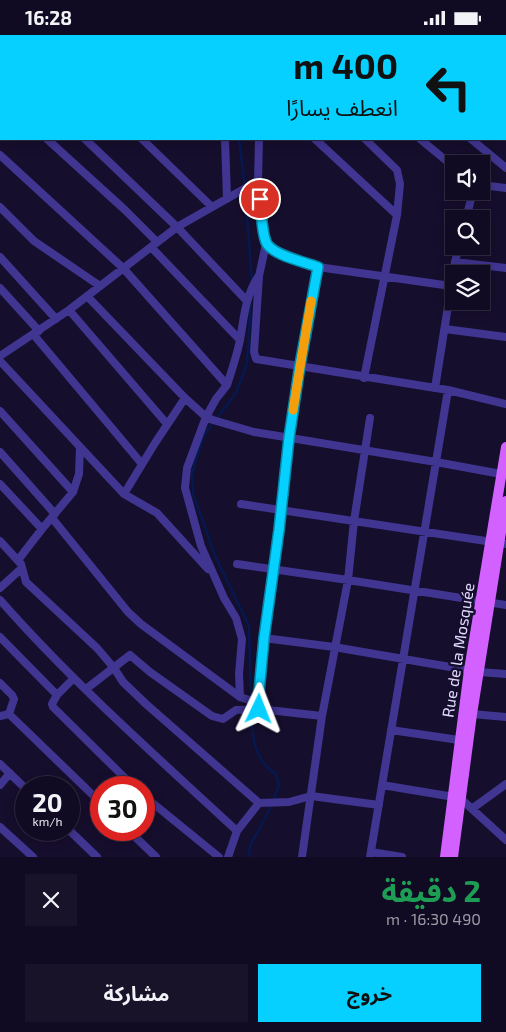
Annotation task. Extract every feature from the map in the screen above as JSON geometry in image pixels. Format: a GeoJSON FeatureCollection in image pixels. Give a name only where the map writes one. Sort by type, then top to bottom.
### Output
{"type":"FeatureCollection","features":[{"type":"Feature","properties":{"kind":"main road","name":"Rue de la Mosquée"},"geometry":{"type":"LineString","coordinates":[[445,857],[456,797],[459,740],[498,543],[502,474],[506,447]]}},
{"type":"Feature","properties":{"kind":"main road"},"geometry":{"type":"LineString","coordinates":[[498,543],[506,501]]}},
{"type":"Feature","properties":{"kind":"main road"},"geometry":{"type":"LineString","coordinates":[[453,857],[456,797],[472,714],[474,671]]}},
{"type":"Feature","properties":{"kind":"street"},"geometry":{"type":"LineString","coordinates":[[48,140],[125,210],[240,340]]}},
{"type":"Feature","properties":{"kind":"street"},"geometry":{"type":"LineString","coordinates":[[86,140],[177,227],[246,300]]}},
{"type":"Feature","properties":{"kind":"street"},"geometry":{"type":"LineString","coordinates":[[143,140],[212,207]]}},
{"type":"Feature","properties":{"kind":"street"},"geometry":{"type":"LineString","coordinates":[[224,140],[227,199]]}},
{"type":"Feature","properties":{"kind":"street"},"geometry":{"type":"LineString","coordinates":[[259,140],[258,181],[266,244],[259,276],[254,352],[256,359],[300,365],[364,378],[448,390],[506,404]]}},
{"type":"Feature","properties":{"kind":"street"},"geometry":{"type":"LineString","coordinates":[[316,140],[397,215]]}},
{"type":"Feature","properties":{"kind":"street"},"geometry":{"type":"LineString","coordinates":[[364,378],[397,215],[400,184],[397,170],[366,140]]}},
{"type":"Feature","properties":{"kind":"street"},"geometry":{"type":"LineString","coordinates":[[421,140],[445,160]]}},
{"type":"Feature","properties":{"kind":"street"},"geometry":{"type":"LineString","coordinates":[[472,140],[506,167]]}},
{"type":"Feature","properties":{"kind":"street"},"geometry":{"type":"LineString","coordinates":[[0,155],[123,268],[227,385]]}},
{"type":"Feature","properties":{"kind":"street"},"geometry":{"type":"LineString","coordinates":[[213,574],[158,513],[124,494],[0,356],[69,311],[177,227],[258,181]]}},
{"type":"Feature","properties":{"kind":"street"},"geometry":{"type":"LineString","coordinates":[[490,186],[506,188]]}},
{"type":"Feature","properties":{"kind":"street"},"geometry":{"type":"LineString","coordinates":[[0,207],[34,241],[100,286]]}},
{"type":"Feature","properties":{"kind":"street"},"geometry":{"type":"LineString","coordinates":[[266,244],[272,251],[318,267],[445,284]]}},
{"type":"Feature","properties":{"kind":"street"},"geometry":{"type":"LineString","coordinates":[[454,265],[457,255]]}},
{"type":"Feature","properties":{"kind":"street"},"geometry":{"type":"LineString","coordinates":[[0,257],[56,319]]}},
{"type":"Feature","properties":{"kind":"street"},"geometry":{"type":"LineString","coordinates":[[455,262],[506,268]]}},
{"type":"Feature","properties":{"kind":"street"},"geometry":{"type":"LineString","coordinates":[[258,706],[264,638],[282,511],[289,438],[318,267]]}},
{"type":"Feature","properties":{"kind":"street"},"geometry":{"type":"LineString","coordinates":[[240,697],[239,674],[242,639],[236,618],[200,546],[185,488],[187,468],[206,417],[216,399],[227,385],[240,340],[246,300],[259,276]]}},
{"type":"Feature","properties":{"kind":"street"},"geometry":{"type":"LineString","coordinates":[[0,288],[142,464]]}},
{"type":"Feature","properties":{"kind":"street"},"geometry":{"type":"LineString","coordinates":[[88,296],[185,398],[206,417],[228,426],[289,438],[436,461],[502,474]]}},
{"type":"Feature","properties":{"kind":"street"},"geometry":{"type":"LineString","coordinates":[[435,388],[448,310]]}},
{"type":"Feature","properties":{"kind":"street"},"geometry":{"type":"LineString","coordinates":[[69,311],[167,424]]}},
{"type":"Feature","properties":{"kind":"street"},"geometry":{"type":"LineString","coordinates":[[445,329],[506,337]]}},
{"type":"Feature","properties":{"kind":"street"},"geometry":{"type":"LineString","coordinates":[[402,857],[370,854],[448,390]]}},
{"type":"Feature","properties":{"kind":"street"},"geometry":{"type":"LineString","coordinates":[[124,494],[185,398]]}},
{"type":"Feature","properties":{"kind":"street"},"geometry":{"type":"LineString","coordinates":[[0,411],[73,492]]}},
{"type":"Feature","properties":{"kind":"street"},"geometry":{"type":"LineString","coordinates":[[302,857],[322,716],[348,580],[354,521],[370,417]]}},
{"type":"Feature","properties":{"kind":"street"},"geometry":{"type":"LineString","coordinates":[[18,560],[73,492],[79,474],[80,447]]}},
{"type":"Feature","properties":{"kind":"street"},"geometry":{"type":"LineString","coordinates":[[0,452],[128,612],[148,629],[240,697],[258,706],[322,716]]}},
{"type":"Feature","properties":{"kind":"street"},"geometry":{"type":"LineString","coordinates":[[0,484],[42,529]]}},
{"type":"Feature","properties":{"kind":"street"},"geometry":{"type":"LineString","coordinates":[[242,504],[498,543]]}},
{"type":"Feature","properties":{"kind":"street"},"geometry":{"type":"LineString","coordinates":[[0,541],[18,560],[26,583],[97,648],[123,682],[259,803],[289,801],[311,796],[379,805]]}},
{"type":"Feature","properties":{"kind":"street"},"geometry":{"type":"LineString","coordinates":[[237,564],[506,605]]}},
{"type":"Feature","properties":{"kind":"street"},"geometry":{"type":"LineString","coordinates":[[0,588],[22,568]]}},
{"type":"Feature","properties":{"kind":"street"},"geometry":{"type":"LineString","coordinates":[[0,600],[74,678],[237,831]]}},
{"type":"Feature","properties":{"kind":"street"},"geometry":{"type":"LineString","coordinates":[[0,637],[57,695]]}},
{"type":"Feature","properties":{"kind":"street"},"geometry":{"type":"LineString","coordinates":[[264,638],[334,647],[474,671],[506,674]]}},
{"type":"Feature","properties":{"kind":"street"},"geometry":{"type":"LineString","coordinates":[[86,689],[128,655],[212,716],[221,719],[226,718],[236,711],[258,706]]}},
{"type":"Feature","properties":{"kind":"street"},"geometry":{"type":"LineString","coordinates":[[74,678],[57,695],[52,702],[52,707],[123,776]]}},
{"type":"Feature","properties":{"kind":"street"},"geometry":{"type":"LineString","coordinates":[[0,683],[14,699],[9,714]]}},
{"type":"Feature","properties":{"kind":"street"},"geometry":{"type":"LineString","coordinates":[[0,716],[9,714]]}},
{"type":"Feature","properties":{"kind":"street"},"geometry":{"type":"LineString","coordinates":[[9,714],[90,792]]}},
{"type":"Feature","properties":{"kind":"street"},"geometry":{"type":"LineString","coordinates":[[472,714],[506,717]]}},
{"type":"Feature","properties":{"kind":"street"},"geometry":{"type":"LineString","coordinates":[[391,730],[459,740]]}},
{"type":"Feature","properties":{"kind":"street"},"geometry":{"type":"LineString","coordinates":[[0,764],[15,778]]}},
{"type":"Feature","properties":{"kind":"street"},"geometry":{"type":"LineString","coordinates":[[0,785],[10,773]]}},
{"type":"Feature","properties":{"kind":"street"},"geometry":{"type":"LineString","coordinates":[[382,785],[456,797],[473,808],[506,840]]}},
{"type":"Feature","properties":{"kind":"street"},"geometry":{"type":"LineString","coordinates":[[473,808],[506,785]]}},
{"type":"Feature","properties":{"kind":"street"},"geometry":{"type":"LineString","coordinates":[[228,857],[237,831],[259,803]]}},
{"type":"Feature","properties":{"kind":"street"},"geometry":{"type":"LineString","coordinates":[[155,805],[219,857]]}},
{"type":"Feature","properties":{"kind":"street"},"geometry":{"type":"LineString","coordinates":[[0,827],[33,857]]}},
{"type":"Feature","properties":{"kind":"street"},"geometry":{"type":"LineString","coordinates":[[80,841],[97,857]]}},
{"type":"Feature","properties":{"kind":"street"},"geometry":{"type":"LineString","coordinates":[[139,841],[156,857]]}},
{"type":"Feature","properties":{"kind":"waterway"},"geometry":{"type":"LineString","coordinates":[[239,140],[245,188],[252,282]]}},
{"type":"Feature","properties":{"kind":"waterway"},"geometry":{"type":"LineString","coordinates":[[251,300],[247,363],[236,393],[204,435],[192,473],[193,494],[216,558],[249,626],[251,700]]}},
{"type":"Feature","properties":{"kind":"waterway"},"geometry":{"type":"LineString","coordinates":[[251,710],[253,737],[258,754],[262,762],[275,773],[279,784],[274,800]]}},
{"type":"Feature","properties":{"kind":"waterway"},"geometry":{"type":"LineString","coordinates":[[249,857],[250,846],[272,805]]}},
{"type":"Feature","properties":{"kind":"slow traffic"},"geometry":{"type":"LineString","coordinates":[[293,410],[311,301]]}},
{"type":"Feature","properties":{"kind":"route"},"geometry":{"type":"LineString","coordinates":[[259,709],[264,638],[282,511],[289,438],[318,267],[272,251],[266,244],[260,199]]}}]}
